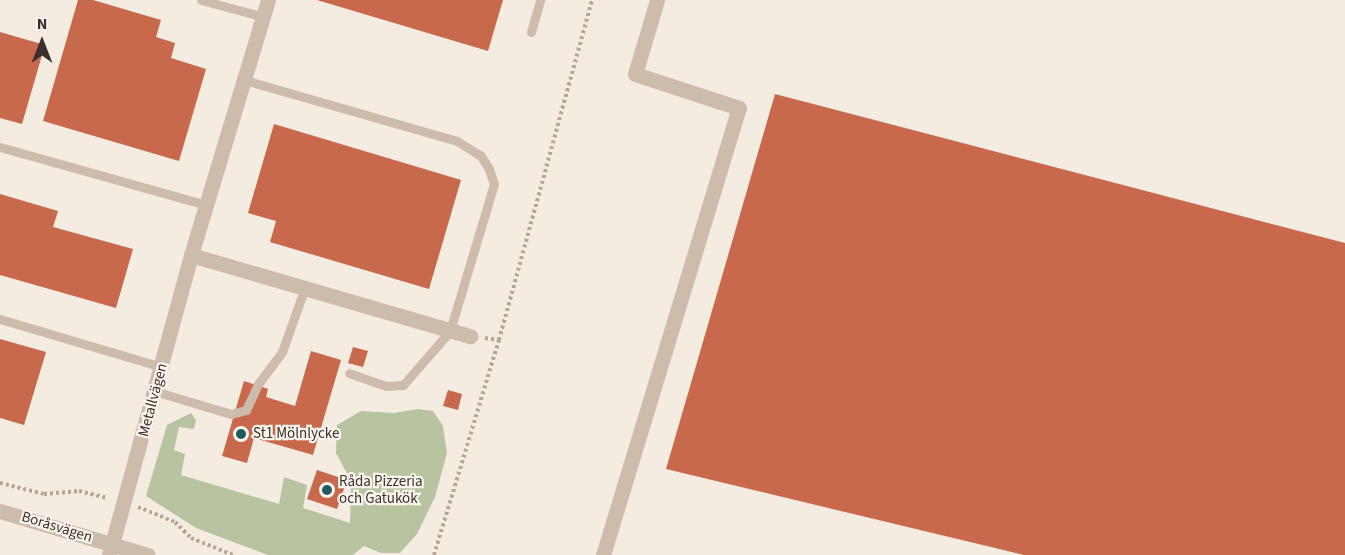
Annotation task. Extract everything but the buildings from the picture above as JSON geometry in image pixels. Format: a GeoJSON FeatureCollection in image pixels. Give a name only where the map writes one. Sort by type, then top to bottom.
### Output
{"type":"FeatureCollection","features":[{"type":"Feature","properties":{"kind":"street","name":"Metallvägen"},"geometry":{"type":"LineString","coordinates":[[111,550],[162,367],[190,255],[241,79],[268,0]]}},
{"type":"Feature","properties":{"kind":"street"},"geometry":{"type":"LineString","coordinates":[[603,555],[739,108],[635,74],[657,0]]}},
{"type":"Feature","properties":{"kind":"street"},"geometry":{"type":"LineString","coordinates":[[190,255],[470,336]]}},
{"type":"Feature","properties":{"kind":"street","name":"Boråsvägen"},"geometry":{"type":"LineString","coordinates":[[0,511],[111,550],[148,555]]}},
{"type":"Feature","properties":{"kind":"lane"},"geometry":{"type":"LineString","coordinates":[[201,0],[264,16]]}},
{"type":"Feature","properties":{"kind":"lane"},"geometry":{"type":"LineString","coordinates":[[531,32],[540,0]]}},
{"type":"Feature","properties":{"kind":"lane"},"geometry":{"type":"LineString","coordinates":[[241,79],[457,141],[481,156],[494,184],[450,331],[402,385],[386,386],[349,373]]}},
{"type":"Feature","properties":{"kind":"lane"},"geometry":{"type":"LineString","coordinates":[[0,147],[206,205]]}},
{"type":"Feature","properties":{"kind":"lane"},"geometry":{"type":"LineString","coordinates":[[154,391],[211,410],[231,414],[246,410],[258,384],[282,352],[305,287]]}},
{"type":"Feature","properties":{"kind":"lane"},"geometry":{"type":"LineString","coordinates":[[0,319],[162,367]]}},
{"type":"Feature","properties":{"kind":"path"},"geometry":{"type":"LineString","coordinates":[[434,555],[499,340],[592,0]]}},
{"type":"Feature","properties":{"kind":"path"},"geometry":{"type":"LineString","coordinates":[[0,483],[44,494],[79,491],[125,503],[175,522],[191,538],[234,555]]}},
{"type":"Feature","properties":{"kind":"green space"},"geometry":{"type":"Polygon","coordinates":[[[418,409],[433,411],[443,426],[447,453],[435,497],[417,534],[400,553],[381,553],[364,546],[353,555],[268,555],[196,528],[146,496],[167,425],[191,413],[196,420],[194,429],[179,427],[174,450],[185,454],[181,475],[279,504],[284,477],[307,485],[303,508],[350,523],[351,481],[336,453],[337,425],[361,411],[394,413],[418,409]]]}},
{"type":"Feature","properties":{"kind":"place","name":"St1 Mölnlycke"},"geometry":{"type":"Point","coordinates":[241,434]}},
{"type":"Feature","properties":{"kind":"place","name":"Råda Pizzeria och Gatukök"},"geometry":{"type":"Point","coordinates":[327,490]}}]}
